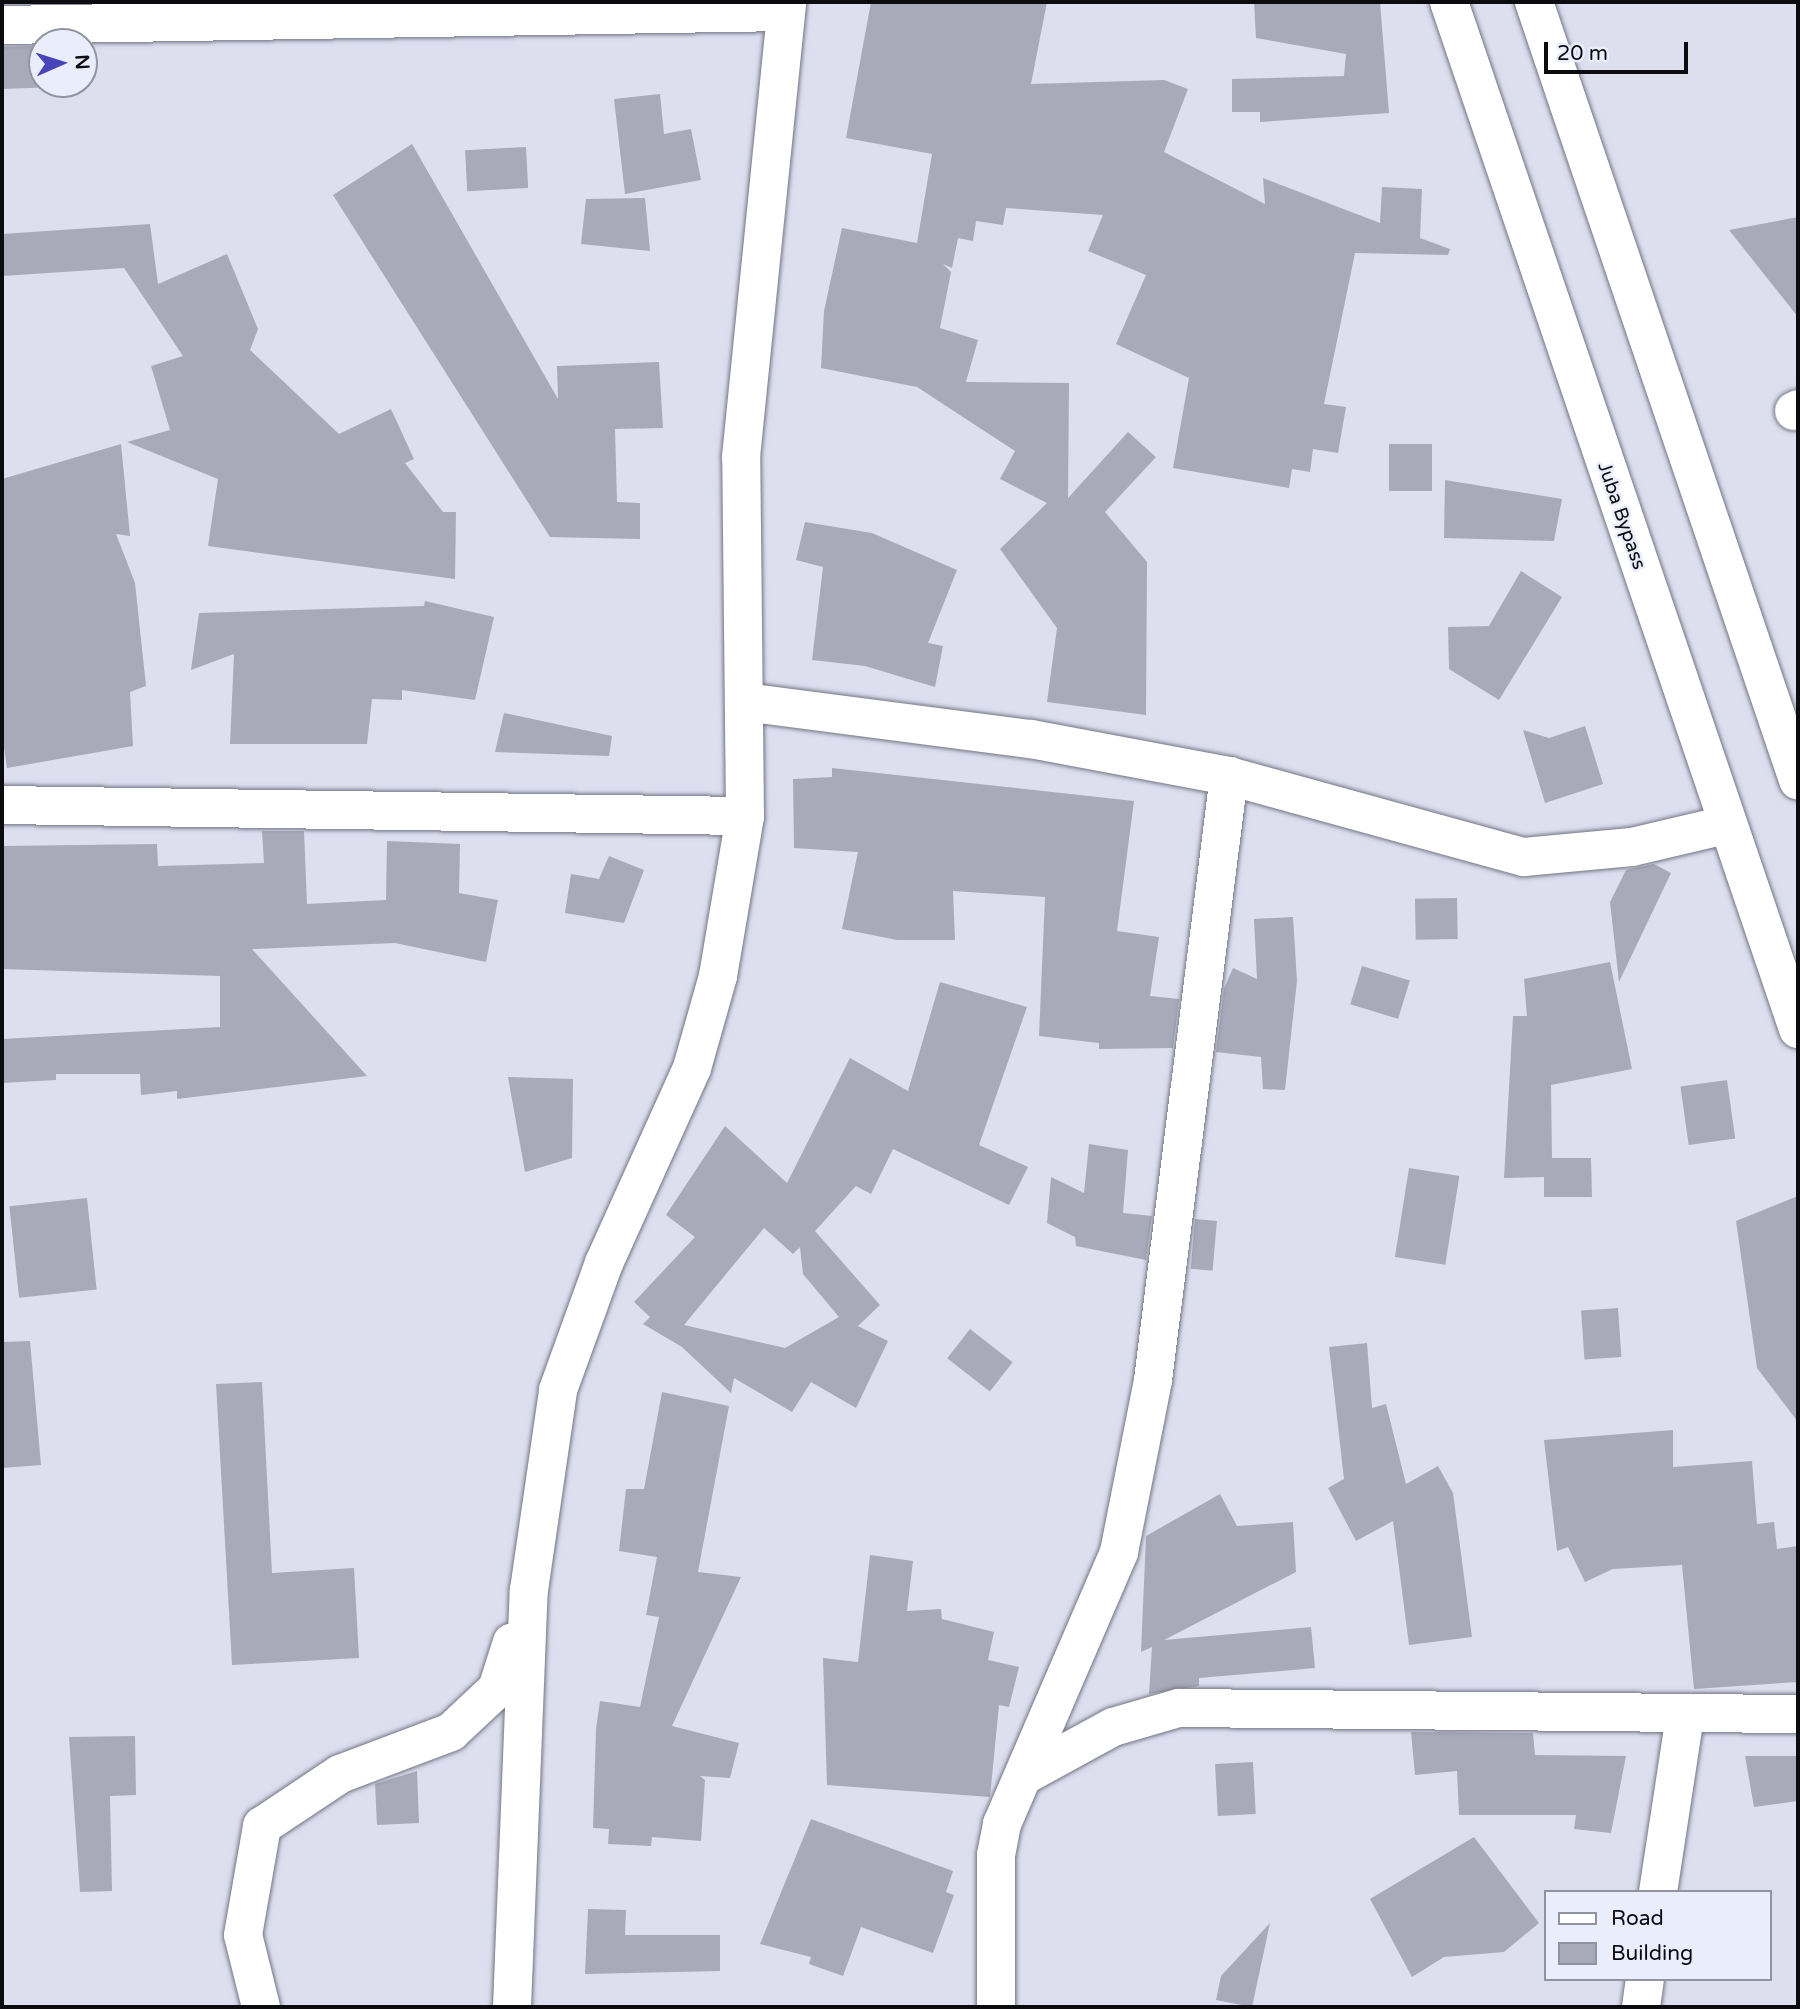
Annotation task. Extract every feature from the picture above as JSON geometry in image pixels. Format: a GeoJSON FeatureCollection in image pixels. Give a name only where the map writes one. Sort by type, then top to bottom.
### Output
{"type":"FeatureCollection","features":[{"type":"Feature","properties":{"kind":"street","name":"Juba Bypass"},"geometry":{"type":"LineString","coordinates":[[1449,2],[1725,825],[1798,1029]]}},
{"type":"Feature","properties":{"kind":"street"},"geometry":{"type":"LineString","coordinates":[[1534,2],[1798,780]]}},
{"type":"Feature","properties":{"kind":"street"},"geometry":{"type":"LineString","coordinates":[[2,25],[346,10],[784,7],[741,457],[745,816],[718,975],[692,1068],[604,1263],[558,1390],[529,1590],[512,2007]]}},
{"type":"Feature","properties":{"kind":"street"},"geometry":{"type":"LineString","coordinates":[[745,702],[1031,739],[1229,776],[1524,857],[1632,847],[1725,825]]}},
{"type":"Feature","properties":{"kind":"street"},"geometry":{"type":"LineString","coordinates":[[996,2007],[996,1855],[1025,1775],[1119,1552],[1153,1380],[1229,776]]}},
{"type":"Feature","properties":{"kind":"street"},"geometry":{"type":"LineString","coordinates":[[2,806],[745,816]]}},
{"type":"Feature","properties":{"kind":"street"},"geometry":{"type":"LineString","coordinates":[[261,2007],[243,1935],[262,1826],[340,1774],[451,1732],[496,1689],[529,1590]]}},
{"type":"Feature","properties":{"kind":"street"},"geometry":{"type":"LineString","coordinates":[[1025,1775],[1113,1727],[1179,1708],[1685,1716],[1798,1714]]}},
{"type":"Feature","properties":{"kind":"street"},"geometry":{"type":"LineString","coordinates":[[1658,1890],[1685,1716]]}},
{"type":"Feature","properties":{"kind":"street"},"geometry":{"type":"LineString","coordinates":[[1641,2007],[1645,1981]]}},
{"type":"Feature","properties":{"kind":"building"},"geometry":{"type":"Polygon","coordinates":[[[871,2],[1047,2],[1031,84],[1164,80],[1188,89],[1164,152],[1265,204],[1263,178],[1380,223],[1382,187],[1422,189],[1420,238],[1450,249],[1448,255],[1355,253],[1324,404],[1346,407],[1338,453],[1313,449],[1310,472],[1292,469],[1289,488],[1173,468],[1189,378],[1116,344],[1146,275],[1088,251],[1103,215],[1006,208],[1003,225],[976,221],[973,241],[958,238],[952,268],[943,264],[951,272],[940,328],[978,340],[966,382],[1069,383],[1068,498],[1128,432],[1156,457],[1105,512],[1147,562],[1146,715],[1047,702],[1057,628],[1000,549],[1047,503],[1000,479],[1015,451],[917,387],[821,368],[824,311],[842,228],[917,243],[932,154],[846,138],[871,2]]]}},
{"type":"Feature","properties":{"kind":"building"},"geometry":{"type":"Polygon","coordinates":[[[1254,2],[1380,2],[1389,113],[1260,122],[1260,112],[1232,112],[1232,79],[1344,76],[1346,54],[1256,38],[1254,2]]]}},
{"type":"Feature","properties":{"kind":"building"},"geometry":{"type":"Polygon","coordinates":[[[28,46],[28,88],[2,89],[2,47],[28,46]]]}},
{"type":"Feature","properties":{"kind":"building"},"geometry":{"type":"Polygon","coordinates":[[[660,94],[664,134],[691,129],[701,180],[625,194],[614,99],[660,94]]]}},
{"type":"Feature","properties":{"kind":"building"},"geometry":{"type":"Polygon","coordinates":[[[412,144],[558,399],[557,366],[659,362],[663,428],[615,429],[617,502],[640,503],[640,539],[550,537],[333,195],[412,144]]]}},
{"type":"Feature","properties":{"kind":"building"},"geometry":{"type":"Polygon","coordinates":[[[526,147],[528,188],[467,191],[465,150],[526,147]]]}},
{"type":"Feature","properties":{"kind":"building"},"geometry":{"type":"Polygon","coordinates":[[[645,198],[650,251],[581,244],[586,199],[645,198]]]}},
{"type":"Feature","properties":{"kind":"building"},"geometry":{"type":"Polygon","coordinates":[[[1798,217],[1798,317],[1729,230],[1798,217]]]}},
{"type":"Feature","properties":{"kind":"building"},"geometry":{"type":"Polygon","coordinates":[[[150,224],[158,284],[227,254],[258,329],[250,350],[339,434],[391,409],[414,459],[405,463],[443,512],[456,512],[455,579],[208,546],[218,479],[127,442],[170,430],[151,366],[183,356],[124,268],[2,276],[2,234],[150,224]]]}},
{"type":"Feature","properties":{"kind":"building"},"geometry":{"type":"Polygon","coordinates":[[[121,444],[130,536],[116,534],[135,583],[146,686],[130,692],[133,746],[7,768],[2,734],[2,479],[121,444]]]}},
{"type":"Feature","properties":{"kind":"building"},"geometry":{"type":"Polygon","coordinates":[[[1389,444],[1432,444],[1432,491],[1389,491],[1389,444]]]}},
{"type":"Feature","properties":{"kind":"building"},"geometry":{"type":"Polygon","coordinates":[[[1445,480],[1562,499],[1554,541],[1444,538],[1445,480]]]}},
{"type":"Feature","properties":{"kind":"building"},"geometry":{"type":"Polygon","coordinates":[[[805,522],[872,533],[957,570],[928,643],[943,646],[935,687],[865,666],[812,660],[823,567],[796,560],[805,522]]]}},
{"type":"Feature","properties":{"kind":"building"},"geometry":{"type":"Polygon","coordinates":[[[1521,571],[1562,597],[1499,700],[1449,669],[1448,627],[1489,626],[1521,571]]]}},
{"type":"Feature","properties":{"kind":"building"},"geometry":{"type":"Polygon","coordinates":[[[425,601],[494,617],[475,700],[402,690],[402,700],[372,699],[367,744],[230,744],[234,654],[191,670],[199,613],[424,606],[425,601]]]}},
{"type":"Feature","properties":{"kind":"building"},"geometry":{"type":"Polygon","coordinates":[[[504,713],[612,736],[609,756],[495,752],[504,713]]]}},
{"type":"Feature","properties":{"kind":"building"},"geometry":{"type":"Polygon","coordinates":[[[1585,726],[1603,784],[1545,803],[1523,730],[1549,738],[1585,726]]]}},
{"type":"Feature","properties":{"kind":"building"},"geometry":{"type":"Polygon","coordinates":[[[832,768],[1134,801],[1117,931],[1159,937],[1150,996],[1179,999],[1173,1048],[1099,1049],[1099,1043],[1039,1036],[1045,897],[953,891],[955,940],[897,940],[842,929],[858,852],[794,848],[793,779],[832,777],[832,768]]]}},
{"type":"Feature","properties":{"kind":"building"},"geometry":{"type":"Polygon","coordinates":[[[262,831],[304,831],[307,904],[386,900],[387,841],[460,844],[459,893],[498,900],[486,962],[395,943],[252,949],[367,1076],[177,1099],[177,1091],[141,1095],[140,1074],[56,1074],[56,1080],[2,1083],[2,1039],[220,1027],[220,976],[2,969],[2,846],[157,844],[158,866],[264,863],[262,831]]]}},
{"type":"Feature","properties":{"kind":"building"},"geometry":{"type":"Polygon","coordinates":[[[609,856],[644,870],[624,923],[565,913],[571,874],[599,879],[609,856]]]}},
{"type":"Feature","properties":{"kind":"building"},"geometry":{"type":"Polygon","coordinates":[[[1654,864],[1671,873],[1619,982],[1610,902],[1626,870],[1654,864]]]}},
{"type":"Feature","properties":{"kind":"building"},"geometry":{"type":"Polygon","coordinates":[[[1457,898],[1458,939],[1416,940],[1415,899],[1457,898]]]}},
{"type":"Feature","properties":{"kind":"building"},"geometry":{"type":"Polygon","coordinates":[[[1293,917],[1297,981],[1285,1090],[1263,1089],[1261,1057],[1216,1052],[1224,989],[1233,968],[1257,979],[1254,919],[1293,917]]]}},
{"type":"Feature","properties":{"kind":"building"},"geometry":{"type":"Polygon","coordinates":[[[1610,962],[1632,1069],[1551,1085],[1552,1158],[1591,1158],[1592,1197],[1544,1197],[1544,1177],[1504,1178],[1513,1016],[1527,1016],[1524,979],[1610,962]]]}},
{"type":"Feature","properties":{"kind":"building"},"geometry":{"type":"Polygon","coordinates":[[[1362,966],[1410,981],[1398,1019],[1350,1004],[1362,966]]]}},
{"type":"Feature","properties":{"kind":"building"},"geometry":{"type":"Polygon","coordinates":[[[940,982],[1027,1007],[979,1145],[1028,1167],[1009,1205],[893,1149],[871,1194],[856,1186],[815,1231],[880,1305],[858,1326],[888,1341],[856,1408],[811,1382],[792,1412],[734,1378],[731,1393],[682,1347],[643,1324],[650,1317],[634,1302],[695,1237],[666,1215],[725,1126],[787,1183],[850,1058],[908,1091],[940,982]],[[764,1228],[684,1325],[785,1348],[839,1317],[803,1274],[800,1247],[793,1254],[764,1228]]]}},
{"type":"Feature","properties":{"kind":"building"},"geometry":{"type":"Polygon","coordinates":[[[508,1077],[573,1079],[572,1158],[525,1172],[508,1077]]]}},
{"type":"Feature","properties":{"kind":"building"},"geometry":{"type":"Polygon","coordinates":[[[1727,1080],[1735,1138],[1689,1145],[1680,1087],[1727,1080]]]}},
{"type":"Feature","properties":{"kind":"building"},"geometry":{"type":"Polygon","coordinates":[[[1089,1144],[1128,1150],[1123,1213],[1152,1216],[1146,1260],[1076,1246],[1075,1237],[1047,1223],[1051,1177],[1084,1193],[1089,1144]]]}},
{"type":"Feature","properties":{"kind":"building"},"geometry":{"type":"Polygon","coordinates":[[[1409,1168],[1459,1176],[1445,1265],[1395,1257],[1409,1168]]]}},
{"type":"Feature","properties":{"kind":"building"},"geometry":{"type":"Polygon","coordinates":[[[1798,1196],[1798,1422],[1757,1368],[1736,1221],[1798,1196]]]}},
{"type":"Feature","properties":{"kind":"building"},"geometry":{"type":"Polygon","coordinates":[[[87,1198],[97,1289],[19,1298],[9,1206],[87,1198]]]}},
{"type":"Feature","properties":{"kind":"building"},"geometry":{"type":"Polygon","coordinates":[[[1195,1219],[1217,1221],[1213,1271],[1191,1269],[1195,1219]]]}},
{"type":"Feature","properties":{"kind":"building"},"geometry":{"type":"Polygon","coordinates":[[[1618,1308],[1621,1357],[1585,1359],[1581,1311],[1618,1308]]]}},
{"type":"Feature","properties":{"kind":"building"},"geometry":{"type":"Polygon","coordinates":[[[970,1329],[1013,1362],[990,1391],[947,1358],[970,1329]]]}},
{"type":"Feature","properties":{"kind":"building"},"geometry":{"type":"Polygon","coordinates":[[[30,1341],[41,1465],[2,1468],[2,1342],[30,1341]]]}},
{"type":"Feature","properties":{"kind":"building"},"geometry":{"type":"Polygon","coordinates":[[[1367,1343],[1372,1408],[1386,1404],[1406,1484],[1438,1466],[1453,1493],[1472,1637],[1409,1645],[1393,1521],[1356,1541],[1328,1488],[1344,1479],[1329,1347],[1367,1343]]]}},
{"type":"Feature","properties":{"kind":"building"},"geometry":{"type":"Polygon","coordinates":[[[262,1382],[272,1573],[354,1568],[359,1658],[232,1665],[216,1384],[262,1382]]]}},
{"type":"Feature","properties":{"kind":"building"},"geometry":{"type":"Polygon","coordinates":[[[662,1392],[729,1406],[698,1572],[741,1577],[672,1726],[739,1743],[730,1778],[700,1776],[705,1780],[701,1841],[652,1837],[651,1846],[608,1844],[609,1829],[593,1828],[596,1729],[600,1701],[640,1707],[659,1617],[646,1615],[657,1557],[619,1551],[626,1489],[644,1489],[662,1392]]]}},
{"type":"Feature","properties":{"kind":"building"},"geometry":{"type":"Polygon","coordinates":[[[1673,1430],[1673,1467],[1752,1461],[1757,1524],[1774,1522],[1777,1549],[1798,1546],[1798,1682],[1694,1689],[1682,1565],[1613,1569],[1585,1582],[1568,1547],[1557,1551],[1544,1440],[1673,1430]]]}},
{"type":"Feature","properties":{"kind":"building"},"geometry":{"type":"Polygon","coordinates":[[[1220,1494],[1237,1526],[1293,1522],[1296,1572],[1164,1640],[1311,1627],[1315,1668],[1199,1678],[1199,1686],[1149,1694],[1152,1647],[1141,1652],[1146,1536],[1220,1494]]]}},
{"type":"Feature","properties":{"kind":"building"},"geometry":{"type":"Polygon","coordinates":[[[870,1555],[913,1561],[907,1611],[941,1609],[942,1619],[994,1632],[988,1660],[1019,1667],[1009,1707],[999,1705],[990,1797],[827,1785],[823,1658],[858,1662],[870,1555]]]}},
{"type":"Feature","properties":{"kind":"building"},"geometry":{"type":"Polygon","coordinates":[[[1411,1732],[1533,1733],[1535,1755],[1626,1756],[1611,1833],[1574,1829],[1576,1815],[1459,1815],[1457,1771],[1415,1775],[1411,1732]]]}},
{"type":"Feature","properties":{"kind":"building"},"geometry":{"type":"Polygon","coordinates":[[[135,1736],[136,1795],[110,1796],[112,1891],[80,1892],[69,1737],[135,1736]]]}},
{"type":"Feature","properties":{"kind":"building"},"geometry":{"type":"Polygon","coordinates":[[[1745,1756],[1798,1756],[1798,1801],[1754,1807],[1745,1756]]]}},
{"type":"Feature","properties":{"kind":"building"},"geometry":{"type":"Polygon","coordinates":[[[1253,1762],[1256,1814],[1218,1816],[1215,1764],[1253,1762]]]}},
{"type":"Feature","properties":{"kind":"building"},"geometry":{"type":"Polygon","coordinates":[[[417,1771],[419,1823],[377,1825],[375,1784],[417,1771]]]}},
{"type":"Feature","properties":{"kind":"building"},"geometry":{"type":"Polygon","coordinates":[[[811,1819],[953,1871],[946,1892],[954,1895],[933,1953],[861,1927],[843,1976],[809,1964],[811,1957],[760,1944],[811,1819]]]}},
{"type":"Feature","properties":{"kind":"building"},"geometry":{"type":"Polygon","coordinates":[[[1474,1837],[1539,1923],[1504,1952],[1444,1957],[1412,1977],[1370,1899],[1474,1837]]]}},
{"type":"Feature","properties":{"kind":"building"},"geometry":{"type":"Polygon","coordinates":[[[588,1909],[626,1910],[625,1935],[720,1935],[720,1971],[585,1974],[588,1909]]]}},
{"type":"Feature","properties":{"kind":"building"},"geometry":{"type":"Polygon","coordinates":[[[1270,1923],[1252,2007],[1216,2000],[1221,1976],[1270,1923]]]}}]}
